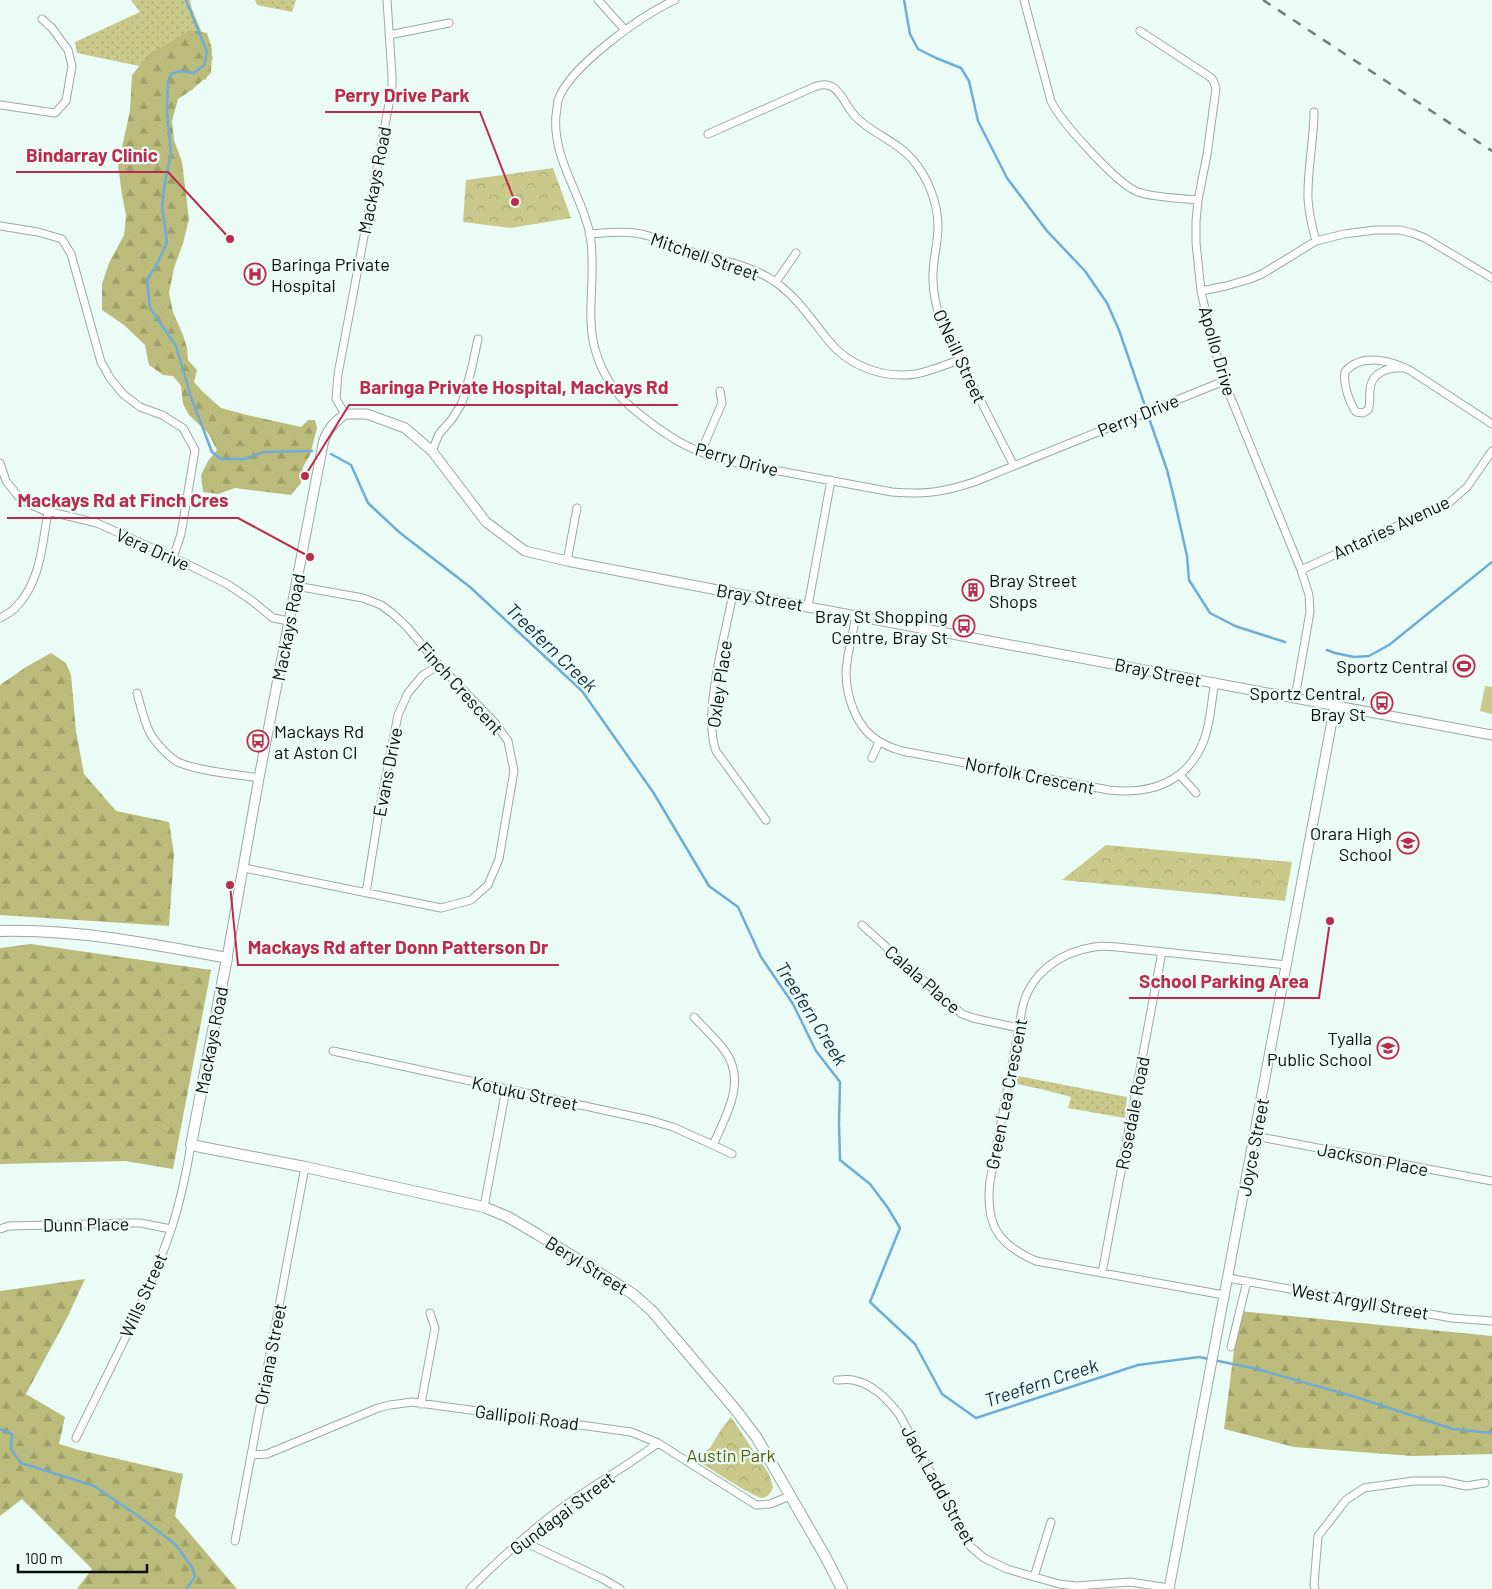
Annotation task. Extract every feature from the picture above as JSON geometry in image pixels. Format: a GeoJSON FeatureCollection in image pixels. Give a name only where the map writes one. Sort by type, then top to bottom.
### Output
{"type":"FeatureCollection","features":[{"type":"Feature","properties":{"kind":"main road"},"geometry":{"type":"LineString","coordinates":[[0,931],[67,932],[227,958]]}},
{"type":"Feature","properties":{"kind":"main road","name":"Mackays Road"},"geometry":{"type":"LineString","coordinates":[[191,1145],[227,958]]}},
{"type":"Feature","properties":{"kind":"main road","name":"Beryl Street"},"geometry":{"type":"LineString","coordinates":[[191,1145],[305,1167],[484,1206],[520,1223],[641,1300],[757,1438],[842,1589]]}},
{"type":"Feature","properties":{"kind":"street","name":"Mackays Road"},"geometry":{"type":"LineString","coordinates":[[227,958],[259,778],[323,444],[325,436],[333,424],[344,414],[336,399],[338,374],[391,90],[392,76],[387,0]]}},
{"type":"Feature","properties":{"kind":"street"},"geometry":{"type":"LineString","coordinates":[[598,0],[625,30]]}},
{"type":"Feature","properties":{"kind":"street","name":"Perry Drive"},"geometry":{"type":"LineString","coordinates":[[675,0],[625,30],[568,81],[558,101],[555,126],[559,152],[590,234],[592,335],[595,350],[601,365],[618,394],[630,406],[670,435],[700,452],[738,463],[892,492],[934,493],[974,482],[1224,381]]}},
{"type":"Feature","properties":{"kind":"street"},"geometry":{"type":"LineString","coordinates":[[1024,0],[1051,101],[1066,123],[1119,180],[1130,188],[1145,194],[1198,200]]}},
{"type":"Feature","properties":{"kind":"street"},"geometry":{"type":"LineString","coordinates":[[0,105],[55,113],[66,101],[72,66],[68,50],[52,28],[42,19]]}},
{"type":"Feature","properties":{"kind":"street"},"geometry":{"type":"LineString","coordinates":[[389,35],[449,24]]}},
{"type":"Feature","properties":{"kind":"street","name":"Apollo Drive"},"geometry":{"type":"LineString","coordinates":[[1140,31],[1210,77],[1215,83],[1216,92],[1196,222],[1196,244],[1201,291],[1224,381],[1309,594],[1310,612],[1295,698]]}},
{"type":"Feature","properties":{"kind":"street","name":"O'Neill Street"},"geometry":{"type":"LineString","coordinates":[[708,134],[825,84],[835,88],[856,117],[873,131],[904,151],[913,160],[922,172],[934,200],[938,226],[932,278],[942,325],[1014,466]]}},
{"type":"Feature","properties":{"kind":"street"},"geometry":{"type":"LineString","coordinates":[[1314,112],[1308,199],[1311,225],[1316,242]]}},
{"type":"Feature","properties":{"kind":"street"},"geometry":{"type":"LineString","coordinates":[[0,226],[38,232],[62,239],[71,254],[101,362],[110,378],[123,394],[140,407],[162,415],[183,428],[196,450],[182,534],[173,558]]}},
{"type":"Feature","properties":{"kind":"street"},"geometry":{"type":"LineString","coordinates":[[1201,291],[1226,286],[1262,274],[1316,242],[1344,234],[1375,230],[1400,230],[1425,238],[1492,278]]}},
{"type":"Feature","properties":{"kind":"street","name":"Mitchell Street"},"geometry":{"type":"LineString","coordinates":[[590,234],[636,233],[748,267],[776,282],[801,305],[839,352],[852,362],[867,368],[883,373],[916,374],[960,360]]}},
{"type":"Feature","properties":{"kind":"street"},"geometry":{"type":"LineString","coordinates":[[776,282],[796,253]]}},
{"type":"Feature","properties":{"kind":"street"},"geometry":{"type":"LineString","coordinates":[[432,451],[439,434],[452,419],[462,403],[478,339]]}},
{"type":"Feature","properties":{"kind":"street"},"geometry":{"type":"LineString","coordinates":[[1404,368],[1392,368],[1376,375],[1370,385],[1368,410],[1362,413],[1356,412],[1345,381],[1346,372],[1357,363],[1373,360],[1388,362],[1404,368],[1492,424]]}},
{"type":"Feature","properties":{"kind":"street"},"geometry":{"type":"LineString","coordinates":[[700,452],[722,402],[720,391]]}},
{"type":"Feature","properties":{"kind":"street","name":"Bray Street"},"geometry":{"type":"LineString","coordinates":[[344,414],[367,414],[406,428],[432,451],[486,522],[524,551],[567,561],[1492,735]]}},
{"type":"Feature","properties":{"kind":"street","name":"Antaries Avenue"},"geometry":{"type":"LineString","coordinates":[[1300,570],[1450,502],[1467,487],[1492,451]]}},
{"type":"Feature","properties":{"kind":"street","name":"Vera Drive"},"geometry":{"type":"LineString","coordinates":[[0,463],[6,481],[18,496],[29,504],[48,512],[97,523],[227,584],[273,618],[289,621]]}},
{"type":"Feature","properties":{"kind":"street"},"geometry":{"type":"LineString","coordinates":[[808,606],[831,480]]}},
{"type":"Feature","properties":{"kind":"street"},"geometry":{"type":"LineString","coordinates":[[567,561],[578,508]]}},
{"type":"Feature","properties":{"kind":"street"},"geometry":{"type":"LineString","coordinates":[[0,618],[15,608],[31,588],[40,564],[48,512]]}},
{"type":"Feature","properties":{"kind":"street","name":"Finch Crescent"},"geometry":{"type":"LineString","coordinates":[[244,868],[441,908],[470,900],[488,885],[499,859],[514,771],[508,741],[495,723],[439,665],[407,628],[381,604],[363,598],[296,586]]}},
{"type":"Feature","properties":{"kind":"street","name":"Oxley Place"},"geometry":{"type":"LineString","coordinates":[[733,592],[716,677],[711,718],[712,742],[716,751],[766,820]]}},
{"type":"Feature","properties":{"kind":"street","name":"Norfolk Crescent"},"geometry":{"type":"LineString","coordinates":[[856,615],[848,657],[847,686],[850,700],[855,713],[870,734],[880,742],[902,751],[1124,792],[1151,789],[1180,775],[1198,754],[1204,739],[1215,682]]}},
{"type":"Feature","properties":{"kind":"street","name":"Evans Drive"},"geometry":{"type":"LineString","coordinates":[[366,893],[379,812],[398,715],[408,693],[423,675],[439,665]]}},
{"type":"Feature","properties":{"kind":"street"},"geometry":{"type":"LineString","coordinates":[[137,693],[150,734],[178,762],[259,778]]}},
{"type":"Feature","properties":{"kind":"street","name":"Joyce Street"},"geometry":{"type":"LineString","coordinates":[[1169,1589],[1335,705]]}},
{"type":"Feature","properties":{"kind":"street"},"geometry":{"type":"LineString","coordinates":[[872,758],[880,742]]}},
{"type":"Feature","properties":{"kind":"street"},"geometry":{"type":"LineString","coordinates":[[1180,775],[1196,793]]}},
{"type":"Feature","properties":{"kind":"street","name":"Calala Place"},"geometry":{"type":"LineString","coordinates":[[862,925],[962,1014],[1018,1028]]}},
{"type":"Feature","properties":{"kind":"street","name":"Green Lea Crescent"},"geometry":{"type":"LineString","coordinates":[[1224,1295],[1036,1261],[1020,1254],[1006,1243],[996,1231],[989,1215],[988,1198],[1018,1028],[1023,1004],[1030,988],[1054,960],[1073,951],[1096,946],[1117,947],[1287,965]]}},
{"type":"Feature","properties":{"kind":"street","name":"Rosedale Road"},"geometry":{"type":"LineString","coordinates":[[1102,1274],[1162,952]]}},
{"type":"Feature","properties":{"kind":"street"},"geometry":{"type":"LineString","coordinates":[[694,1017],[726,1052],[734,1071],[734,1092],[729,1109],[713,1145]]}},
{"type":"Feature","properties":{"kind":"street","name":"Kotuku Street"},"geometry":{"type":"LineString","coordinates":[[333,1051],[649,1120],[673,1127],[732,1154]]}},
{"type":"Feature","properties":{"kind":"street"},"geometry":{"type":"LineString","coordinates":[[484,1206],[506,1089]]}},
{"type":"Feature","properties":{"kind":"street","name":"Jackson Place"},"geometry":{"type":"LineString","coordinates":[[1255,1136],[1492,1181]]}},
{"type":"Feature","properties":{"kind":"street","name":"Wills Street"},"geometry":{"type":"LineString","coordinates":[[76,1438],[144,1296],[171,1229],[179,1203],[191,1145]]}},
{"type":"Feature","properties":{"kind":"street","name":"Oriana Street"},"geometry":{"type":"LineString","coordinates":[[235,1542],[305,1167]]}},
{"type":"Feature","properties":{"kind":"street","name":"Dunn Place"},"geometry":{"type":"LineString","coordinates":[[0,1229],[9,1226],[130,1222],[171,1229]]}},
{"type":"Feature","properties":{"kind":"street","name":"West Argyll Street"},"geometry":{"type":"LineString","coordinates":[[1228,1278],[1452,1318],[1492,1321]]}},
{"type":"Feature","properties":{"kind":"street"},"geometry":{"type":"LineString","coordinates":[[1230,1347],[1247,1281]]}},
{"type":"Feature","properties":{"kind":"street"},"geometry":{"type":"LineString","coordinates":[[422,1404],[436,1328],[430,1312]]}},
{"type":"Feature","properties":{"kind":"street","name":"Jack Ladd Street"},"geometry":{"type":"LineString","coordinates":[[837,1380],[853,1380],[872,1388],[886,1399],[899,1414],[971,1547],[984,1558],[1007,1569],[1059,1584],[1076,1586],[1130,1582],[1169,1589]]}},
{"type":"Feature","properties":{"kind":"street","name":"Gallipoli Road"},"geometry":{"type":"LineString","coordinates":[[251,1455],[267,1454],[378,1408],[403,1403],[422,1404],[620,1429],[638,1433],[658,1443],[756,1505],[766,1505],[790,1496]]}},
{"type":"Feature","properties":{"kind":"street","name":"Gundagai Street"},"geometry":{"type":"LineString","coordinates":[[470,1589],[548,1519],[658,1443]]}},
{"type":"Feature","properties":{"kind":"street"},"geometry":{"type":"LineString","coordinates":[[1315,1589],[1318,1536],[1346,1500],[1364,1488],[1413,1481],[1443,1481],[1466,1486],[1485,1483]]}},
{"type":"Feature","properties":{"kind":"street"},"geometry":{"type":"LineString","coordinates":[[1034,1577],[1051,1522]]}},
{"type":"Feature","properties":{"kind":"street"},"geometry":{"type":"LineString","coordinates":[[522,1541],[603,1579],[620,1589]]}},
{"type":"Feature","properties":{"kind":"green space"},"geometry":{"type":"Polygon","coordinates":[[[131,0],[190,0],[213,58],[206,80],[77,53],[75,42],[140,12],[131,0]]]}},
{"type":"Feature","properties":{"kind":"green space"},"geometry":{"type":"Polygon","coordinates":[[[255,0],[296,0],[292,12],[257,5],[255,0]]]}},
{"type":"Feature","properties":{"kind":"green space"},"geometry":{"type":"Polygon","coordinates":[[[191,30],[207,33],[212,49],[211,73],[178,99],[172,121],[174,140],[182,162],[189,219],[174,268],[169,293],[173,312],[183,335],[188,360],[197,370],[194,382],[221,408],[301,427],[308,420],[315,420],[317,428],[310,455],[303,467],[301,483],[291,495],[235,488],[218,494],[203,492],[201,475],[208,461],[217,450],[208,433],[189,415],[183,404],[181,386],[173,376],[163,375],[149,365],[145,345],[124,325],[102,310],[102,284],[109,263],[124,235],[126,215],[118,165],[130,111],[132,75],[149,54],[191,30]]]}},
{"type":"Feature","properties":{"kind":"green space"},"geometry":{"type":"Polygon","coordinates":[[[553,168],[571,218],[510,228],[463,222],[466,180],[553,168]]]}},
{"type":"Feature","properties":{"kind":"green space"},"geometry":{"type":"Polygon","coordinates":[[[51,653],[66,663],[71,675],[76,731],[84,774],[116,811],[169,822],[174,854],[169,926],[0,915],[0,685],[51,653]]]}},
{"type":"Feature","properties":{"kind":"green space"},"geometry":{"type":"Polygon","coordinates":[[[1485,686],[1492,687],[1492,714],[1480,711],[1485,686]]]}},
{"type":"Feature","properties":{"kind":"green space"},"geometry":{"type":"Polygon","coordinates":[[[1106,845],[1292,862],[1285,901],[1062,880],[1106,845]]]}},
{"type":"Feature","properties":{"kind":"green space"},"geometry":{"type":"Polygon","coordinates":[[[31,944],[211,970],[173,1169],[125,1161],[0,1164],[0,948],[31,944]]]}},
{"type":"Feature","properties":{"kind":"green space"},"geometry":{"type":"Polygon","coordinates":[[[1018,1076],[1127,1097],[1125,1118],[1068,1108],[1071,1097],[1016,1084],[1018,1076]]]}},
{"type":"Feature","properties":{"kind":"green space"},"geometry":{"type":"Polygon","coordinates":[[[85,1279],[68,1316],[26,1394],[65,1417],[59,1444],[183,1474],[175,1516],[237,1589],[77,1589],[92,1569],[22,1499],[0,1516],[0,1291],[85,1279]]]}},
{"type":"Feature","properties":{"kind":"green space"},"geometry":{"type":"Polygon","coordinates":[[[1239,1311],[1492,1336],[1492,1454],[1413,1456],[1294,1447],[1224,1429],[1239,1311]]]}},
{"type":"Feature","properties":{"kind":"green space","name":"Austin Park"},"geometry":{"type":"Polygon","coordinates":[[[731,1417],[769,1474],[773,1487],[766,1497],[757,1497],[695,1458],[710,1448],[731,1417]]]}},
{"type":"Feature","properties":{"kind":"waterway","name":"Treefern Creek"},"geometry":{"type":"LineString","coordinates":[[186,0],[207,52],[204,65],[194,73],[180,71],[171,74],[168,82],[167,112],[171,154],[162,206],[167,242],[147,280],[150,308],[176,346],[192,400],[212,452],[221,459],[244,459],[264,452],[312,451]]}},
{"type":"Feature","properties":{"kind":"waterway"},"geometry":{"type":"LineString","coordinates":[[904,0],[910,34],[918,49],[961,68],[969,81],[978,121],[1007,178],[1047,231],[1085,271],[1107,303],[1119,330],[1144,403]]}},
{"type":"Feature","properties":{"kind":"waterway"},"geometry":{"type":"LineString","coordinates":[[1150,421],[1167,470],[1174,498],[1187,556],[1189,580],[1210,613],[1235,626],[1285,642]]}},
{"type":"Feature","properties":{"kind":"waterway","name":"Treefern Creek"},"geometry":{"type":"LineString","coordinates":[[331,454],[351,465],[368,503],[399,532],[470,587],[582,691],[653,792],[709,886],[738,907],[761,957],[793,1004],[816,1051],[840,1082],[840,1160],[870,1184],[900,1228],[870,1302],[915,1344],[942,1394],[976,1418],[1138,1365],[1199,1357],[1257,1369],[1359,1398],[1453,1429],[1492,1433]]}},
{"type":"Feature","properties":{"kind":"waterway"},"geometry":{"type":"LineString","coordinates":[[1327,650],[1354,657],[1369,656],[1389,645],[1492,562]]}},
{"type":"Feature","properties":{"kind":"waterway"},"geometry":{"type":"LineString","coordinates":[[0,1429],[12,1434],[11,1449],[21,1463],[94,1486],[137,1515],[176,1545],[193,1569],[195,1577],[186,1589]]}},
{"type":"Feature","properties":{"kind":"railway"},"geometry":{"type":"LineString","coordinates":[[1263,0],[1492,151]]}},
{"type":"Feature","properties":{"kind":"place","name":"Perry Drive Park"},"geometry":{"type":"Point","coordinates":[515,202]}},
{"type":"Feature","properties":{"kind":"place","name":"Bindarray Clinic"},"geometry":{"type":"Point","coordinates":[230,239]}},
{"type":"Feature","properties":{"kind":"place","name":"Baringa Private Hospital"},"geometry":{"type":"Point","coordinates":[255,274]}},
{"type":"Feature","properties":{"kind":"place","name":"Baringa Private Hospital, Mackays Rd"},"geometry":{"type":"Point","coordinates":[305,476]}},
{"type":"Feature","properties":{"kind":"place","name":"Mackays Rd at Finch Cres"},"geometry":{"type":"Point","coordinates":[310,557]}},
{"type":"Feature","properties":{"kind":"place","name":"Bray Street Shops"},"geometry":{"type":"Point","coordinates":[973,590]}},
{"type":"Feature","properties":{"kind":"place","name":"Bray St Shopping Centre, Bray St"},"geometry":{"type":"Point","coordinates":[964,626]}},
{"type":"Feature","properties":{"kind":"place","name":"Sportz Central"},"geometry":{"type":"Point","coordinates":[1464,666]}},
{"type":"Feature","properties":{"kind":"place","name":"Sportz Central, Bray St"},"geometry":{"type":"Point","coordinates":[1382,703]}},
{"type":"Feature","properties":{"kind":"place","name":"Mackays Rd at Aston Cl"},"geometry":{"type":"Point","coordinates":[258,741]}},
{"type":"Feature","properties":{"kind":"place","name":"Orara High School"},"geometry":{"type":"Point","coordinates":[1408,843]}},
{"type":"Feature","properties":{"kind":"place","name":"Mackays Rd after Donn Patterson Dr"},"geometry":{"type":"Point","coordinates":[230,885]}},
{"type":"Feature","properties":{"kind":"place","name":"School Parking Area"},"geometry":{"type":"Point","coordinates":[1330,921]}},
{"type":"Feature","properties":{"kind":"place","name":"Tyalla Public School"},"geometry":{"type":"Point","coordinates":[1388,1048]}}]}
